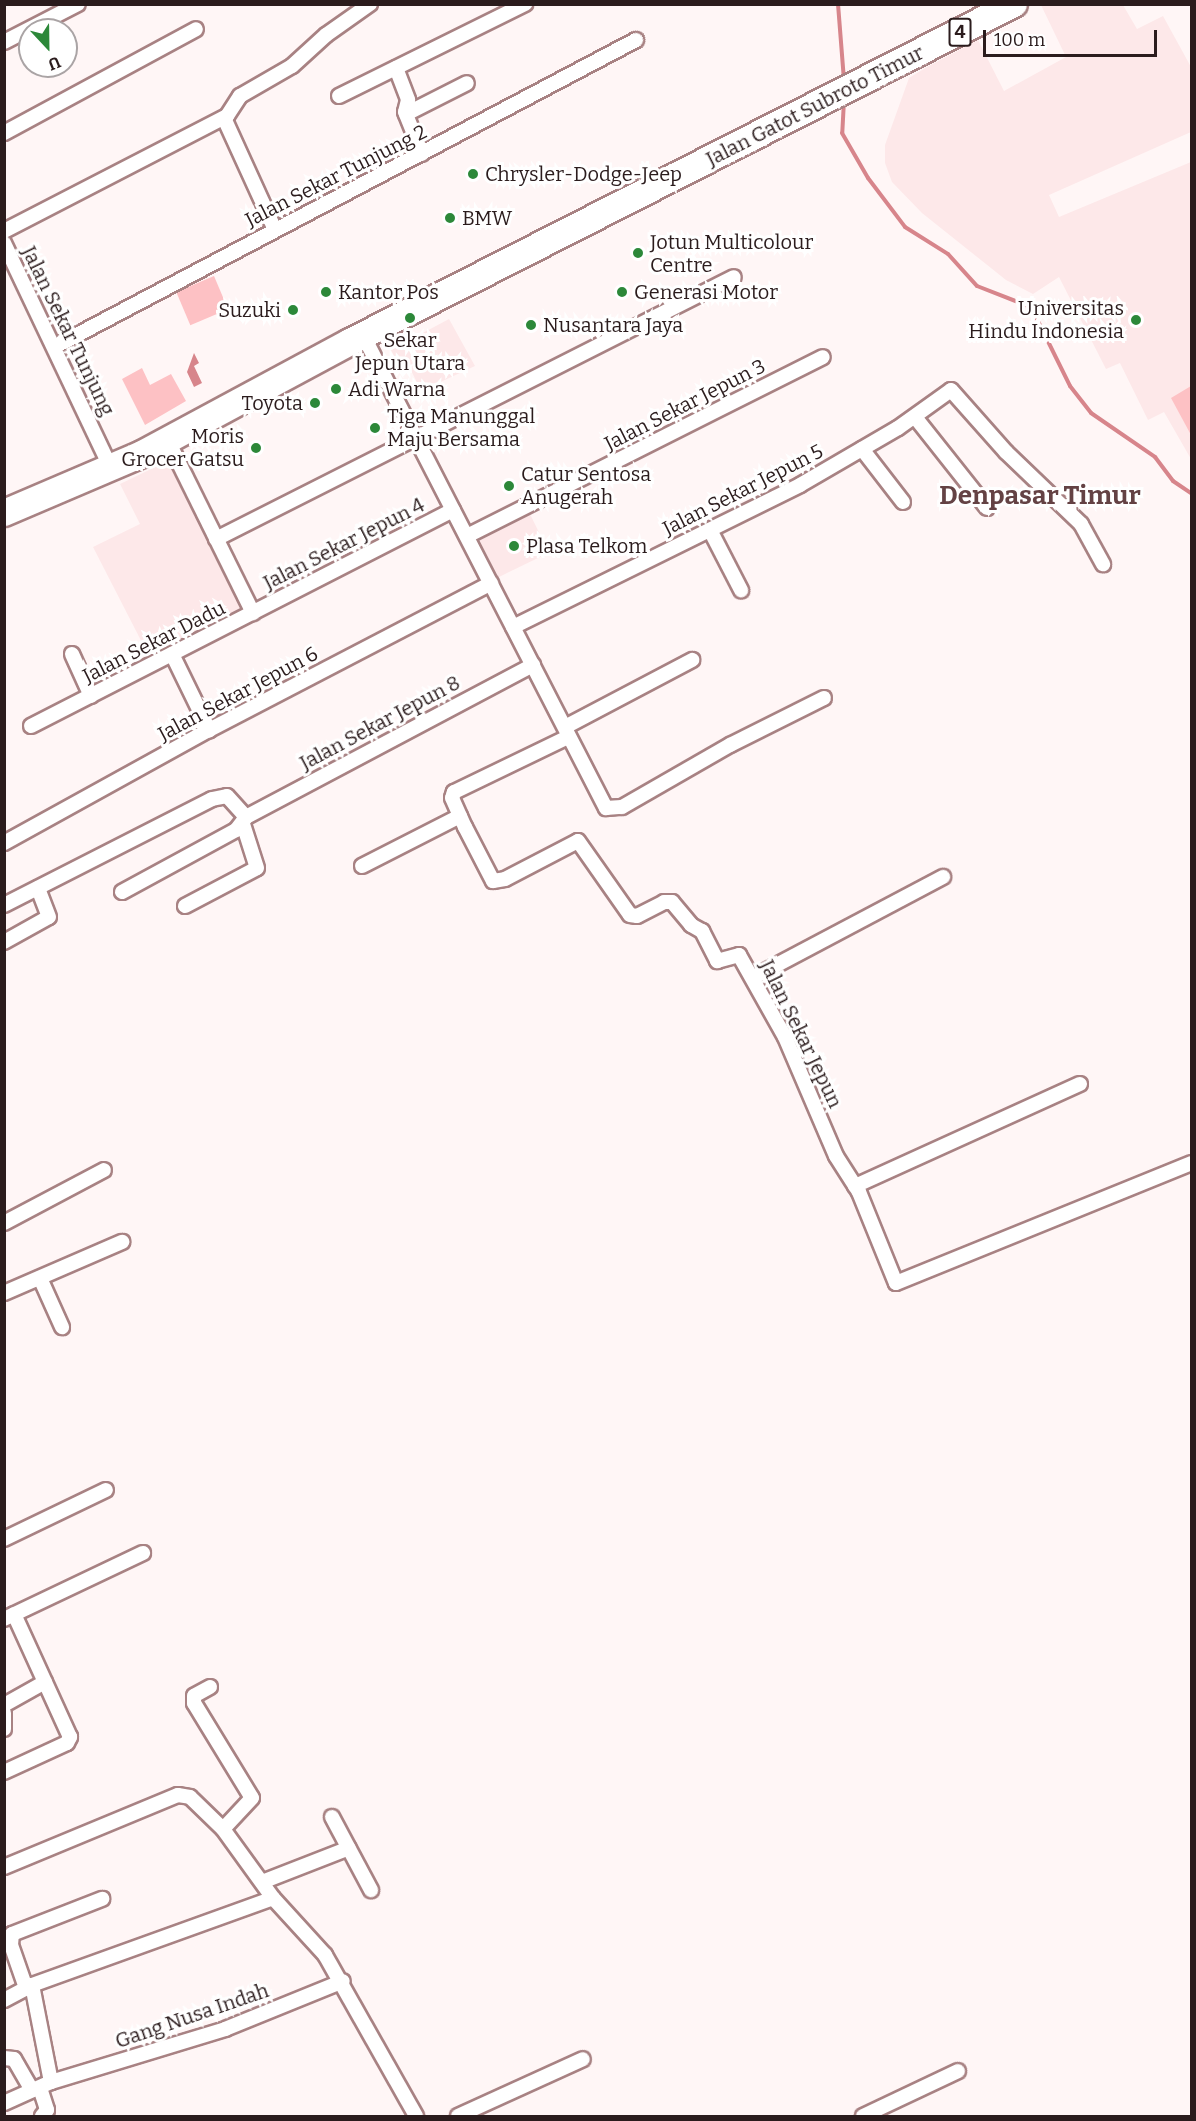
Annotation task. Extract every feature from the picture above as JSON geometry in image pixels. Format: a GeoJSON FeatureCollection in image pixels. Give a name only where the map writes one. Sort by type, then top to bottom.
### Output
{"type":"FeatureCollection","features":[{"type":"Feature","properties":{"kind":"highway","name":"Jalan Gatot Subroto Timur"},"geometry":{"type":"LineString","coordinates":[[4,513],[111,468],[168,441],[363,335],[806,112],[1014,4]]}},
{"type":"Feature","properties":{"kind":"street"},"geometry":{"type":"LineString","coordinates":[[4,42],[78,4]]}},
{"type":"Feature","properties":{"kind":"street"},"geometry":{"type":"LineString","coordinates":[[4,231],[224,118],[240,96],[292,66],[326,35],[370,4]]}},
{"type":"Feature","properties":{"kind":"street"},"geometry":{"type":"LineString","coordinates":[[339,96],[525,4]]}},
{"type":"Feature","properties":{"kind":"street"},"geometry":{"type":"LineString","coordinates":[[4,133],[196,29]]}},
{"type":"Feature","properties":{"kind":"street","name":"Jalan Sekar Tunjung 2"},"geometry":{"type":"LineString","coordinates":[[54,347],[636,40]]}},
{"type":"Feature","properties":{"kind":"street"},"geometry":{"type":"LineString","coordinates":[[396,68],[408,100],[406,114],[422,154]]}},
{"type":"Feature","properties":{"kind":"street"},"geometry":{"type":"LineString","coordinates":[[406,114],[467,83]]}},
{"type":"Feature","properties":{"kind":"street"},"geometry":{"type":"LineString","coordinates":[[224,118],[275,230]]}},
{"type":"Feature","properties":{"kind":"street","name":"Jalan Sekar Tunjung"},"geometry":{"type":"LineString","coordinates":[[4,243],[111,468]]}},
{"type":"Feature","properties":{"kind":"street"},"geometry":{"type":"LineString","coordinates":[[216,539],[734,277]]}},
{"type":"Feature","properties":{"kind":"street"},"geometry":{"type":"LineString","coordinates":[[363,335],[602,802],[613,811],[824,698]]}},
{"type":"Feature","properties":{"kind":"street","name":"Jalan Sekar Jepun 3"},"geometry":{"type":"LineString","coordinates":[[467,536],[824,357]]}},
{"type":"Feature","properties":{"kind":"street","name":"Jalan Sekar Jepun 5"},"geometry":{"type":"LineString","coordinates":[[513,627],[710,530],[862,449],[915,417],[951,390],[1021,466],[1081,525],[1104,564]]}},
{"type":"Feature","properties":{"kind":"street"},"geometry":{"type":"LineString","coordinates":[[915,417],[987,508]]}},
{"type":"Feature","properties":{"kind":"street","name":"Jalan Sekar Dadu"},"geometry":{"type":"LineString","coordinates":[[31,726],[253,613],[168,441]]}},
{"type":"Feature","properties":{"kind":"street"},"geometry":{"type":"LineString","coordinates":[[862,449],[903,502]]}},
{"type":"Feature","properties":{"kind":"street","name":"Jalan Sekar Jepun 4"},"geometry":{"type":"LineString","coordinates":[[253,613],[453,510]]}},
{"type":"Feature","properties":{"kind":"street"},"geometry":{"type":"LineString","coordinates":[[710,530],[741,590]]}},
{"type":"Feature","properties":{"kind":"street","name":"Jalan Sekar Jepun 6"},"geometry":{"type":"LineString","coordinates":[[4,843],[210,730],[491,583]]}},
{"type":"Feature","properties":{"kind":"street"},"geometry":{"type":"LineString","coordinates":[[72,654],[91,696]]}},
{"type":"Feature","properties":{"kind":"street"},"geometry":{"type":"LineString","coordinates":[[172,654],[210,730]]}},
{"type":"Feature","properties":{"kind":"street"},"geometry":{"type":"LineString","coordinates":[[567,732],[692,660]]}},
{"type":"Feature","properties":{"kind":"street","name":"Jalan Sekar Jepun 8"},"geometry":{"type":"LineString","coordinates":[[122,892],[245,820],[533,665]]}},
{"type":"Feature","properties":{"kind":"street","name":"Jalan Sekar Jepun"},"geometry":{"type":"LineString","coordinates":[[567,732],[456,791],[452,798],[493,881],[505,879],[578,841],[630,915],[637,916],[664,902],[675,903],[691,925],[702,931],[717,961],[739,955],[754,977],[836,1156],[855,1186],[896,1283],[1191,1163]]}},
{"type":"Feature","properties":{"kind":"street"},"geometry":{"type":"LineString","coordinates":[[4,905],[212,799],[227,796],[245,820],[257,868],[185,906]]}},
{"type":"Feature","properties":{"kind":"street"},"geometry":{"type":"LineString","coordinates":[[362,866],[460,816]]}},
{"type":"Feature","properties":{"kind":"street"},"geometry":{"type":"LineString","coordinates":[[754,977],[943,877]]}},
{"type":"Feature","properties":{"kind":"street"},"geometry":{"type":"LineString","coordinates":[[4,942],[49,917],[38,888]]}},
{"type":"Feature","properties":{"kind":"street"},"geometry":{"type":"LineString","coordinates":[[855,1186],[1080,1084]]}},
{"type":"Feature","properties":{"kind":"street"},"geometry":{"type":"LineString","coordinates":[[4,1223],[104,1170]]}},
{"type":"Feature","properties":{"kind":"street"},"geometry":{"type":"LineString","coordinates":[[4,1293],[122,1242]]}},
{"type":"Feature","properties":{"kind":"street"},"geometry":{"type":"LineString","coordinates":[[40,1278],[62,1327]]}},
{"type":"Feature","properties":{"kind":"street"},"geometry":{"type":"LineString","coordinates":[[6,1533],[106,1490]]}},
{"type":"Feature","properties":{"kind":"street"},"geometry":{"type":"LineString","coordinates":[[4,1772],[67,1743],[70,1737],[45,1682],[9,1617],[142,1553]]}},
{"type":"Feature","properties":{"kind":"street"},"geometry":{"type":"LineString","coordinates":[[4,1705],[45,1682]]}},
{"type":"Feature","properties":{"kind":"street"},"geometry":{"type":"LineString","coordinates":[[210,1687],[194,1696],[194,1703],[252,1798],[223,1829]]}},
{"type":"Feature","properties":{"kind":"street"},"geometry":{"type":"LineString","coordinates":[[4,1713],[4,1729]]}},
{"type":"Feature","properties":{"kind":"street"},"geometry":{"type":"LineString","coordinates":[[4,1868],[178,1795],[190,1797],[223,1829],[273,1898],[325,1955],[343,1981],[417,2116]]}},
{"type":"Feature","properties":{"kind":"street"},"geometry":{"type":"LineString","coordinates":[[332,1817],[371,1890]]}},
{"type":"Feature","properties":{"kind":"street"},"geometry":{"type":"LineString","coordinates":[[262,1882],[349,1848]]}},
{"type":"Feature","properties":{"kind":"street"},"geometry":{"type":"LineString","coordinates":[[4,2000],[29,1987],[273,1898]]}},
{"type":"Feature","properties":{"kind":"street"},"geometry":{"type":"LineString","coordinates":[[42,2116],[47,2110],[41,2087],[29,1987],[10,1945],[12,1934],[102,1899]]}},
{"type":"Feature","properties":{"kind":"street","name":"Gang Nusa Indah"},"geometry":{"type":"LineString","coordinates":[[4,2103],[41,2087],[225,2029],[343,1981]]}},
{"type":"Feature","properties":{"kind":"street"},"geometry":{"type":"LineString","coordinates":[[4,2058],[14,2059],[41,2087]]}},
{"type":"Feature","properties":{"kind":"street"},"geometry":{"type":"LineString","coordinates":[[458,2116],[583,2059]]}},
{"type":"Feature","properties":{"kind":"street"},"geometry":{"type":"LineString","coordinates":[[862,2116],[958,2071]]}},
{"type":"Feature","properties":{"kind":"shaded area"},"geometry":{"type":"Polygon","coordinates":[[[1041,5],[1123,5],[1137,29],[1163,16],[1191,67],[1191,132],[1049,195],[1059,217],[1191,162],[1191,459],[1164,412],[1148,420],[1120,363],[1106,369],[1059,277],[1033,294],[1006,280],[922,213],[892,182],[885,163],[885,145],[909,78],[927,67],[978,40],[1004,91],[1066,57],[1041,5]]]}},
{"type":"Feature","properties":{"kind":"shaded area"},"geometry":{"type":"Polygon","coordinates":[[[214,276],[228,309],[190,325],[176,292],[214,276]]]}},
{"type":"Feature","properties":{"kind":"shaded area"},"geometry":{"type":"Polygon","coordinates":[[[449,319],[475,366],[421,391],[409,366],[401,370],[391,350],[449,319]]]}},
{"type":"Feature","properties":{"kind":"shaded area"},"geometry":{"type":"Polygon","coordinates":[[[194,353],[199,363],[194,366],[202,383],[194,387],[187,372],[194,353]]]}},
{"type":"Feature","properties":{"kind":"shaded area"},"geometry":{"type":"Polygon","coordinates":[[[142,368],[150,385],[171,374],[186,401],[145,425],[122,379],[142,368]]]}},
{"type":"Feature","properties":{"kind":"shaded area"},"geometry":{"type":"Polygon","coordinates":[[[1191,386],[1191,435],[1171,398],[1191,386]]]}},
{"type":"Feature","properties":{"kind":"shaded area"},"geometry":{"type":"Polygon","coordinates":[[[172,459],[247,610],[152,662],[93,547],[140,524],[120,484],[172,459]]]}},
{"type":"Feature","properties":{"kind":"shaded area","name":"Plasa Telkom"},"geometry":{"type":"Polygon","coordinates":[[[530,514],[549,553],[498,578],[479,539],[530,514]]]}},
{"type":"Feature","properties":{"kind":"waterway"},"geometry":{"type":"LineString","coordinates":[[838,4],[844,81]]}},
{"type":"Feature","properties":{"kind":"waterway"},"geometry":{"type":"LineString","coordinates":[[844,100],[842,133],[868,178],[905,227],[948,254],[977,286],[1031,307],[1070,386],[1091,413],[1155,457],[1173,481],[1192,494]]}},
{"type":"Feature","properties":{"kind":"place","name":"Chrysler-Dodge-Jeep"},"geometry":{"type":"Point","coordinates":[473,174]}},
{"type":"Feature","properties":{"kind":"place","name":"BMW"},"geometry":{"type":"Point","coordinates":[450,218]}},
{"type":"Feature","properties":{"kind":"place","name":"Jotun Multicolour Centre"},"geometry":{"type":"Point","coordinates":[638,253]}},
{"type":"Feature","properties":{"kind":"place","name":"Kantor Pos"},"geometry":{"type":"Point","coordinates":[326,292]}},
{"type":"Feature","properties":{"kind":"place","name":"Generasi Motor"},"geometry":{"type":"Point","coordinates":[622,292]}},
{"type":"Feature","properties":{"kind":"place","name":"Suzuki"},"geometry":{"type":"Point","coordinates":[293,310]}},
{"type":"Feature","properties":{"kind":"place","name":"Sekar Jepun Utara"},"geometry":{"type":"Point","coordinates":[410,318]}},
{"type":"Feature","properties":{"kind":"place","name":"Universitas Hindu Indonesia"},"geometry":{"type":"Point","coordinates":[1136,320]}},
{"type":"Feature","properties":{"kind":"place","name":"Nusantara Jaya"},"geometry":{"type":"Point","coordinates":[531,325]}},
{"type":"Feature","properties":{"kind":"place","name":"Adi Warna"},"geometry":{"type":"Point","coordinates":[336,389]}},
{"type":"Feature","properties":{"kind":"place","name":"Toyota"},"geometry":{"type":"Point","coordinates":[315,403]}},
{"type":"Feature","properties":{"kind":"place","name":"Tiga Manunggal Maju Bersama"},"geometry":{"type":"Point","coordinates":[375,428]}},
{"type":"Feature","properties":{"kind":"place","name":"Moris Grocer Gatsu"},"geometry":{"type":"Point","coordinates":[256,448]}},
{"type":"Feature","properties":{"kind":"place","name":"Catur Sentosa Anugerah"},"geometry":{"type":"Point","coordinates":[509,486]}},
{"type":"Feature","properties":{"kind":"place","name":"Plasa Telkom"},"geometry":{"type":"Point","coordinates":[514,546]}},
{"type":"Feature","properties":{"kind":"district","name":"Denpasar Timur"},"geometry":{"type":"Point","coordinates":[1040,496]}}]}
